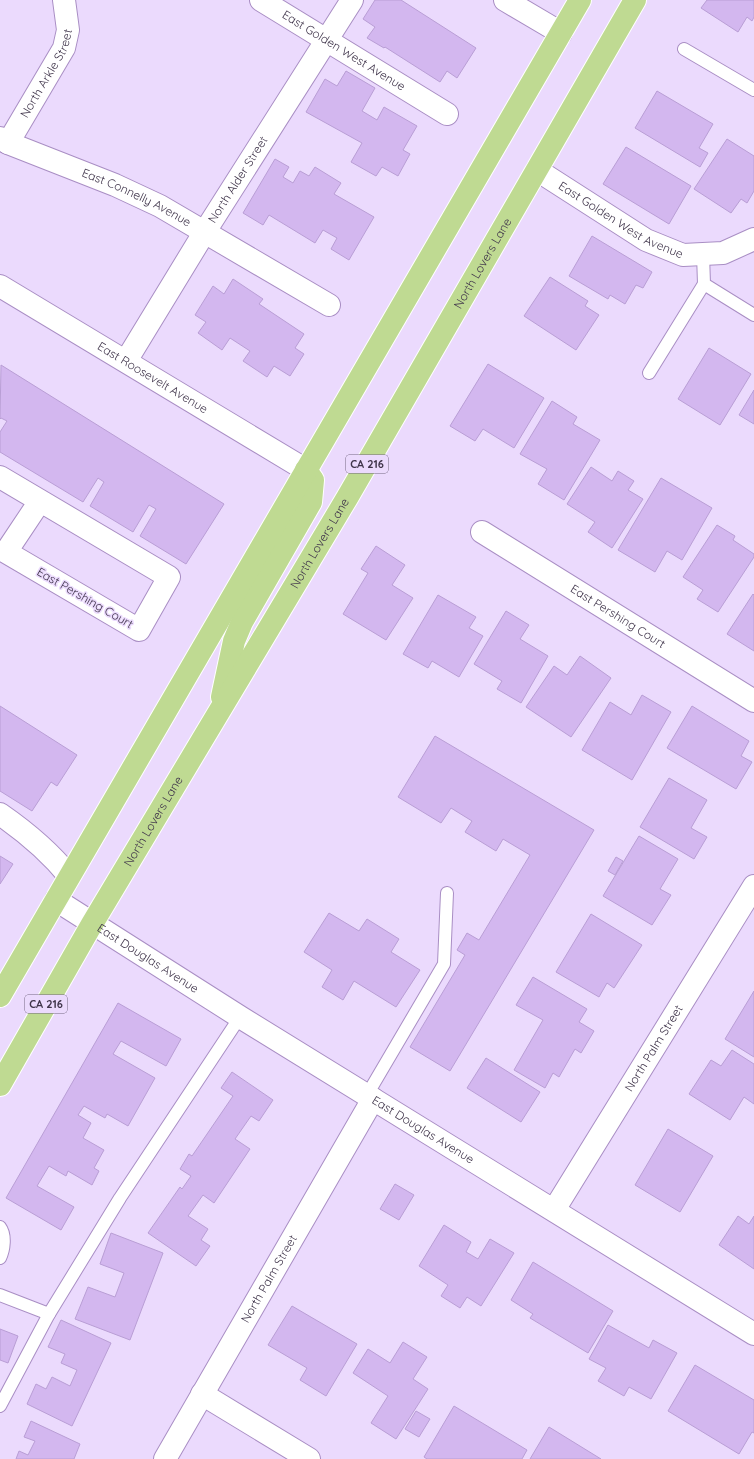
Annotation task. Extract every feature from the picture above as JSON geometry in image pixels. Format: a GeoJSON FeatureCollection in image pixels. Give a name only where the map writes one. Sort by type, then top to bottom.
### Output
{"type":"FeatureCollection","features":[{"type":"Feature","properties":{"kind":"main road"},"geometry":{"type":"LineString","coordinates":[[0,996],[580,0]]}},
{"type":"Feature","properties":{"kind":"main road","name":"North Lovers Lane"},"geometry":{"type":"LineString","coordinates":[[0,1084],[92,924],[347,498],[635,0]]}},
{"type":"Feature","properties":{"kind":"main road"},"geometry":{"type":"LineString","coordinates":[[218,714],[234,641],[242,622],[311,502],[313,480],[306,470]]}},
{"type":"Feature","properties":{"kind":"street","name":"North Arkle Street"},"geometry":{"type":"LineString","coordinates":[[4,140],[64,48],[68,30],[64,0]]}},
{"type":"Feature","properties":{"kind":"street","name":"East Golden West Avenue"},"geometry":{"type":"LineString","coordinates":[[261,0],[447,114]]}},
{"type":"Feature","properties":{"kind":"street","name":"North Alder Street"},"geometry":{"type":"LineString","coordinates":[[126,361],[204,233],[352,0]]}},
{"type":"Feature","properties":{"kind":"street"},"geometry":{"type":"LineString","coordinates":[[505,0],[561,33]]}},
{"type":"Feature","properties":{"kind":"street","name":"East Connelly Avenue"},"geometry":{"type":"LineString","coordinates":[[4,140],[115,185],[160,206],[329,305]]}},
{"type":"Feature","properties":{"kind":"street","name":"East Golden West Avenue"},"geometry":{"type":"LineString","coordinates":[[537,170],[646,240],[683,255],[723,253],[754,239]]}},
{"type":"Feature","properties":{"kind":"street","name":"East Roosevelt Avenue"},"geometry":{"type":"LineString","coordinates":[[1,289],[126,361],[306,470]]}},
{"type":"Feature","properties":{"kind":"street","name":"East Pershing Court"},"geometry":{"type":"LineString","coordinates":[[0,477],[169,577],[139,630],[6,552],[40,501]]}},
{"type":"Feature","properties":{"kind":"street","name":"East Pershing Court"},"geometry":{"type":"LineString","coordinates":[[482,532],[754,701]]}},
{"type":"Feature","properties":{"kind":"street"},"geometry":{"type":"LineString","coordinates":[[0,814],[25,831],[59,863],[70,876]]}},
{"type":"Feature","properties":{"kind":"street","name":"North Palm Street"},"geometry":{"type":"LineString","coordinates":[[554,1210],[754,886]]}},
{"type":"Feature","properties":{"kind":"street","name":"East Douglas Avenue"},"geometry":{"type":"LineString","coordinates":[[56,900],[240,1017],[754,1334]]}},
{"type":"Feature","properties":{"kind":"street","name":"North Palm Street"},"geometry":{"type":"LineString","coordinates":[[165,1459],[370,1097]]}},
{"type":"Feature","properties":{"kind":"street"},"geometry":{"type":"LineString","coordinates":[[202,1394],[309,1459]]}},
{"type":"Feature","properties":{"kind":"lane"},"geometry":{"type":"LineString","coordinates":[[684,49],[754,90]]}},
{"type":"Feature","properties":{"kind":"lane"},"geometry":{"type":"LineString","coordinates":[[649,373],[704,284],[703,254]]}},
{"type":"Feature","properties":{"kind":"lane"},"geometry":{"type":"LineString","coordinates":[[704,284],[754,314]]}},
{"type":"Feature","properties":{"kind":"lane"},"geometry":{"type":"LineString","coordinates":[[370,1097],[444,964],[447,893]]}},
{"type":"Feature","properties":{"kind":"lane"},"geometry":{"type":"LineString","coordinates":[[0,1406],[49,1314],[120,1198],[240,1017]]}},
{"type":"Feature","properties":{"kind":"lane"},"geometry":{"type":"LineString","coordinates":[[0,1227],[2,1229],[4,1249],[0,1258]]}},
{"type":"Feature","properties":{"kind":"lane"},"geometry":{"type":"LineString","coordinates":[[0,1295],[49,1314]]}},
{"type":"Feature","properties":{"kind":"building"},"geometry":{"type":"Polygon","coordinates":[[[375,0],[401,0],[476,48],[457,78],[447,71],[440,82],[385,47],[384,48],[367,38],[375,27],[363,19],[375,0]]]}},
{"type":"Feature","properties":{"kind":"building"},"geometry":{"type":"Polygon","coordinates":[[[707,0],[754,0],[754,17],[752,21],[747,17],[738,32],[701,8],[707,0]]]}},
{"type":"Feature","properties":{"kind":"building"},"geometry":{"type":"Polygon","coordinates":[[[346,71],[375,88],[362,111],[377,120],[384,107],[417,126],[403,150],[410,154],[398,176],[382,167],[376,176],[351,162],[362,143],[306,112],[325,79],[337,86],[346,71]]]}},
{"type":"Feature","properties":{"kind":"building"},"geometry":{"type":"Polygon","coordinates":[[[657,91],[713,124],[699,148],[708,153],[700,167],[635,128],[657,91]]]}},
{"type":"Feature","properties":{"kind":"building"},"geometry":{"type":"Polygon","coordinates":[[[727,139],[754,156],[754,191],[747,203],[741,199],[731,213],[694,189],[727,139]]]}},
{"type":"Feature","properties":{"kind":"building"},"geometry":{"type":"Polygon","coordinates":[[[626,147],[691,186],[669,224],[603,184],[626,147]]]}},
{"type":"Feature","properties":{"kind":"building"},"geometry":{"type":"Polygon","coordinates":[[[275,159],[289,167],[283,177],[293,183],[300,171],[309,176],[315,167],[341,183],[334,194],[374,217],[349,260],[331,249],[337,238],[323,230],[315,243],[269,215],[263,225],[243,213],[275,159]]]}},
{"type":"Feature","properties":{"kind":"building"},"geometry":{"type":"Polygon","coordinates":[[[592,236],[652,272],[643,288],[636,285],[625,304],[610,295],[608,299],[569,276],[592,236]]]}},
{"type":"Feature","properties":{"kind":"building"},"geometry":{"type":"Polygon","coordinates":[[[550,277],[588,301],[585,306],[599,315],[576,350],[524,316],[550,277]]]}},
{"type":"Feature","properties":{"kind":"building"},"geometry":{"type":"Polygon","coordinates":[[[233,279],[263,299],[259,304],[304,334],[295,348],[304,354],[290,376],[274,366],[267,377],[243,361],[250,351],[230,338],[222,350],[198,333],[206,322],[195,315],[213,286],[224,294],[233,279]]]}},
{"type":"Feature","properties":{"kind":"building"},"geometry":{"type":"Polygon","coordinates":[[[709,348],[751,374],[720,425],[678,399],[709,348]]]}},
{"type":"Feature","properties":{"kind":"building"},"geometry":{"type":"Polygon","coordinates":[[[488,364],[544,398],[514,448],[483,429],[475,441],[450,426],[488,364]]]}},
{"type":"Feature","properties":{"kind":"building"},"geometry":{"type":"Polygon","coordinates":[[[1,365],[224,504],[186,564],[140,536],[156,509],[149,505],[133,532],[90,506],[104,482],[98,478],[83,502],[0,452],[0,432],[7,421],[1,418],[0,419],[1,365]]]}},
{"type":"Feature","properties":{"kind":"building"},"geometry":{"type":"Polygon","coordinates":[[[754,390],[754,424],[739,415],[754,390]]]}},
{"type":"Feature","properties":{"kind":"building"},"geometry":{"type":"Polygon","coordinates":[[[552,401],[577,417],[573,424],[600,440],[564,500],[538,484],[547,469],[520,454],[552,401]]]}},
{"type":"Feature","properties":{"kind":"building"},"geometry":{"type":"Polygon","coordinates":[[[591,467],[612,481],[618,471],[634,481],[628,490],[643,499],[612,548],[588,532],[595,522],[567,504],[591,467]]]}},
{"type":"Feature","properties":{"kind":"building"},"geometry":{"type":"Polygon","coordinates":[[[661,478],[712,508],[682,560],[667,551],[655,572],[618,550],[661,478]]]}},
{"type":"Feature","properties":{"kind":"building"},"geometry":{"type":"Polygon","coordinates":[[[717,525],[735,536],[733,540],[754,554],[754,557],[718,612],[697,599],[703,590],[683,577],[717,525]]]}},
{"type":"Feature","properties":{"kind":"building"},"geometry":{"type":"Polygon","coordinates":[[[376,546],[405,565],[392,585],[413,598],[386,640],[343,614],[368,573],[361,569],[376,546]]]}},
{"type":"Feature","properties":{"kind":"building"},"geometry":{"type":"Polygon","coordinates":[[[753,594],[754,595],[754,651],[727,634],[753,594]]]}},
{"type":"Feature","properties":{"kind":"building"},"geometry":{"type":"Polygon","coordinates":[[[438,595],[476,617],[469,628],[483,636],[459,677],[432,661],[428,668],[403,654],[438,595]]]}},
{"type":"Feature","properties":{"kind":"building"},"geometry":{"type":"Polygon","coordinates":[[[506,611],[529,625],[520,639],[548,656],[521,703],[497,689],[502,681],[474,664],[506,611]]]}},
{"type":"Feature","properties":{"kind":"building"},"geometry":{"type":"Polygon","coordinates":[[[580,656],[611,678],[571,737],[526,707],[554,666],[567,675],[580,656]]]}},
{"type":"Feature","properties":{"kind":"building"},"geometry":{"type":"Polygon","coordinates":[[[642,695],[671,712],[632,780],[582,750],[610,702],[631,715],[642,695]]]}},
{"type":"Feature","properties":{"kind":"building"},"geometry":{"type":"Polygon","coordinates":[[[0,706],[77,755],[57,786],[51,782],[32,811],[0,791],[0,706]]]}},
{"type":"Feature","properties":{"kind":"building"},"geometry":{"type":"Polygon","coordinates":[[[692,706],[749,741],[741,756],[752,762],[736,789],[667,748],[692,706]]]}},
{"type":"Feature","properties":{"kind":"building"},"geometry":{"type":"Polygon","coordinates":[[[435,736],[594,830],[450,1071],[410,1047],[465,955],[457,950],[467,933],[479,940],[530,855],[503,839],[496,851],[465,832],[472,821],[451,808],[441,823],[398,797],[435,736]]]}},
{"type":"Feature","properties":{"kind":"building"},"geometry":{"type":"Polygon","coordinates":[[[669,778],[707,800],[691,828],[707,837],[694,859],[640,827],[669,778]]]}},
{"type":"Feature","properties":{"kind":"building"},"geometry":{"type":"Polygon","coordinates":[[[639,836],[678,859],[660,889],[671,895],[652,925],[603,896],[639,836]]]}},
{"type":"Feature","properties":{"kind":"building"},"geometry":{"type":"Polygon","coordinates":[[[0,856],[13,864],[0,884],[0,856]]]}},
{"type":"Feature","properties":{"kind":"building"},"geometry":{"type":"Polygon","coordinates":[[[616,857],[623,861],[615,875],[608,871],[616,857]]]}},
{"type":"Feature","properties":{"kind":"building"},"geometry":{"type":"Polygon","coordinates":[[[329,913],[359,931],[367,919],[399,939],[391,952],[420,970],[396,1007],[354,981],[343,1000],[322,987],[332,970],[304,952],[329,913]]]}},
{"type":"Feature","properties":{"kind":"building"},"geometry":{"type":"Polygon","coordinates":[[[591,914],[642,945],[614,988],[607,983],[599,997],[556,972],[591,914]]]}},
{"type":"Feature","properties":{"kind":"building"},"geometry":{"type":"Polygon","coordinates":[[[533,977],[587,1009],[579,1022],[594,1031],[581,1053],[575,1049],[559,1077],[553,1073],[545,1088],[514,1070],[543,1020],[516,1005],[533,977]]]}},
{"type":"Feature","properties":{"kind":"building"},"geometry":{"type":"Polygon","coordinates":[[[754,991],[754,1057],[725,1039],[754,991]]]}},
{"type":"Feature","properties":{"kind":"building"},"geometry":{"type":"Polygon","coordinates":[[[118,1003],[181,1039],[166,1066],[121,1041],[113,1054],[155,1078],[128,1126],[107,1114],[105,1118],[84,1106],[78,1115],[91,1123],[83,1138],[104,1150],[94,1168],[99,1171],[92,1185],[68,1171],[66,1176],[49,1166],[37,1186],[74,1207],[61,1230],[6,1198],[118,1003]]]}},
{"type":"Feature","properties":{"kind":"building"},"geometry":{"type":"Polygon","coordinates":[[[732,1050],[754,1064],[754,1104],[744,1097],[730,1120],[689,1094],[711,1060],[721,1066],[732,1050]]]}},
{"type":"Feature","properties":{"kind":"building"},"geometry":{"type":"Polygon","coordinates":[[[486,1058],[540,1092],[521,1122],[467,1088],[486,1058]]]}},
{"type":"Feature","properties":{"kind":"building"},"geometry":{"type":"Polygon","coordinates":[[[232,1072],[273,1100],[259,1121],[251,1116],[235,1139],[250,1149],[214,1203],[203,1195],[188,1216],[208,1229],[201,1240],[210,1246],[196,1266],[148,1233],[180,1187],[182,1189],[191,1176],[180,1169],[189,1154],[192,1156],[233,1096],[221,1088],[232,1072]]]}},
{"type":"Feature","properties":{"kind":"building"},"geometry":{"type":"Polygon","coordinates":[[[668,1129],[713,1156],[680,1212],[635,1185],[668,1129]]]}},
{"type":"Feature","properties":{"kind":"building"},"geometry":{"type":"Polygon","coordinates":[[[395,1184],[414,1195],[399,1220],[380,1209],[395,1184]]]}},
{"type":"Feature","properties":{"kind":"building"},"geometry":{"type":"Polygon","coordinates":[[[738,1216],[749,1224],[754,1216],[754,1269],[719,1245],[738,1216]]]}},
{"type":"Feature","properties":{"kind":"building"},"geometry":{"type":"Polygon","coordinates":[[[444,1225],[471,1242],[466,1252],[478,1259],[490,1239],[514,1253],[481,1306],[467,1297],[460,1308],[441,1296],[448,1285],[419,1266],[444,1225]]]}},
{"type":"Feature","properties":{"kind":"building"},"geometry":{"type":"Polygon","coordinates":[[[111,1233],[163,1253],[130,1340],[75,1319],[88,1287],[115,1297],[124,1273],[100,1264],[111,1233]]]}},
{"type":"Feature","properties":{"kind":"building"},"geometry":{"type":"Polygon","coordinates":[[[533,1262],[613,1311],[588,1353],[530,1318],[533,1314],[511,1300],[533,1262]]]}},
{"type":"Feature","properties":{"kind":"building"},"geometry":{"type":"Polygon","coordinates":[[[292,1306],[357,1344],[326,1396],[300,1380],[307,1368],[268,1345],[292,1306]]]}},
{"type":"Feature","properties":{"kind":"building"},"geometry":{"type":"Polygon","coordinates":[[[61,1320],[111,1343],[72,1426],[27,1404],[36,1384],[46,1389],[52,1377],[70,1386],[77,1370],[61,1363],[65,1354],[48,1347],[61,1320]]]}},
{"type":"Feature","properties":{"kind":"building"},"geometry":{"type":"Polygon","coordinates":[[[608,1325],[649,1348],[653,1340],[677,1353],[651,1399],[629,1387],[624,1396],[598,1381],[606,1368],[589,1359],[608,1325]]]}},
{"type":"Feature","properties":{"kind":"building"},"geometry":{"type":"Polygon","coordinates":[[[0,1329],[18,1336],[8,1363],[0,1360],[0,1329]]]}},
{"type":"Feature","properties":{"kind":"building"},"geometry":{"type":"Polygon","coordinates":[[[403,1342],[427,1357],[413,1379],[428,1389],[396,1439],[371,1423],[388,1396],[353,1373],[368,1349],[390,1363],[403,1342]]]}},
{"type":"Feature","properties":{"kind":"building"},"geometry":{"type":"Polygon","coordinates":[[[695,1365],[754,1400],[754,1433],[752,1432],[739,1454],[668,1411],[695,1365]]]}},
{"type":"Feature","properties":{"kind":"building"},"geometry":{"type":"Polygon","coordinates":[[[454,1406],[527,1450],[522,1459],[427,1459],[424,1457],[454,1406]]]}},
{"type":"Feature","properties":{"kind":"building"},"geometry":{"type":"Polygon","coordinates":[[[416,1411],[430,1419],[419,1437],[405,1429],[416,1411]]]}},
{"type":"Feature","properties":{"kind":"building"},"geometry":{"type":"Polygon","coordinates":[[[31,1421],[80,1444],[74,1459],[16,1459],[19,1451],[28,1455],[35,1441],[24,1437],[31,1421]]]}},
{"type":"Feature","properties":{"kind":"building"},"geometry":{"type":"Polygon","coordinates":[[[549,1427],[601,1459],[530,1459],[549,1427]]]}}]}
